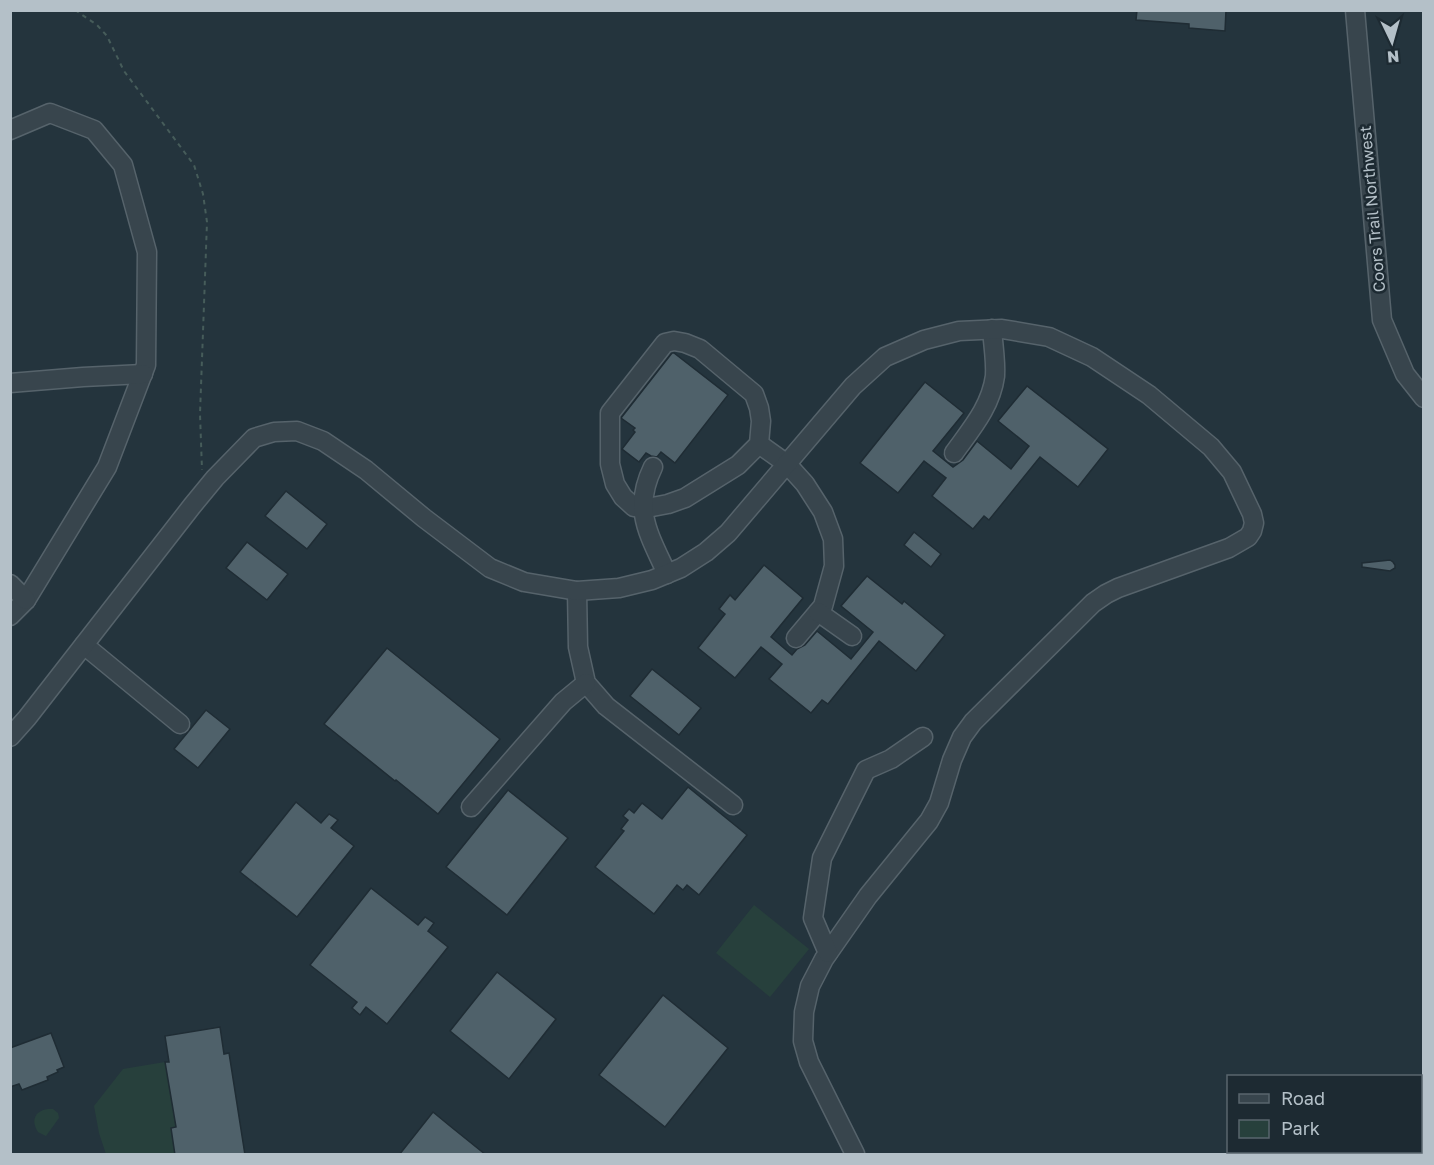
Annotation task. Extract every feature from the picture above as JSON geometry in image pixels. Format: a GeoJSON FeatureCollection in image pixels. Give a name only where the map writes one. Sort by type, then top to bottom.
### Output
{"type":"FeatureCollection","features":[{"type":"Feature","properties":{"kind":"street","name":"Coors Trail Northwest"},"geometry":{"type":"LineString","coordinates":[[1355,10],[1382,320],[1406,374],[1424,398]]}},
{"type":"Feature","properties":{"kind":"street"},"geometry":{"type":"LineString","coordinates":[[10,130],[50,113],[94,130],[123,165],[147,252],[146,364],[143,374],[107,467],[26,600],[10,616]]}},
{"type":"Feature","properties":{"kind":"street"},"geometry":{"type":"LineString","coordinates":[[954,453],[985,410],[992,391],[995,374],[993,329]]}},
{"type":"Feature","properties":{"kind":"street"},"geometry":{"type":"LineString","coordinates":[[10,737],[192,506],[215,478],[255,438],[274,432],[297,431],[322,441],[366,470],[490,568],[524,582],[577,591],[619,588],[667,574],[706,552],[728,532],[853,386],[885,357],[924,340],[959,331],[1002,329],[1049,337],[1092,357],[1149,395],[1211,447],[1232,472],[1252,514],[1254,523],[1252,531],[1248,537],[1229,548],[1118,588],[1092,603],[981,714],[962,737],[952,760],[939,803],[929,821],[868,896],[828,953],[810,986],[804,1012],[803,1041],[809,1062],[855,1155]]}},
{"type":"Feature","properties":{"kind":"street"},"geometry":{"type":"LineString","coordinates":[[674,341],[685,343],[700,349],[753,394],[761,421],[759,444],[738,465],[685,498],[647,508],[634,507],[623,497],[615,484],[610,464],[610,413],[665,344],[674,341]]}},
{"type":"Feature","properties":{"kind":"street"},"geometry":{"type":"LineString","coordinates":[[10,383],[143,374]]}},
{"type":"Feature","properties":{"kind":"street"},"geometry":{"type":"LineString","coordinates":[[759,444],[787,464],[805,484],[823,512],[833,539],[834,566],[823,606],[796,638]]}},
{"type":"Feature","properties":{"kind":"street"},"geometry":{"type":"LineString","coordinates":[[653,467],[644,494],[643,508],[645,523],[667,574]]}},
{"type":"Feature","properties":{"kind":"street"},"geometry":{"type":"LineString","coordinates":[[10,584],[26,600]]}},
{"type":"Feature","properties":{"kind":"street"},"geometry":{"type":"LineString","coordinates":[[577,591],[578,647],[586,683],[606,706],[733,805]]}},
{"type":"Feature","properties":{"kind":"street"},"geometry":{"type":"LineString","coordinates":[[818,612],[852,636]]}},
{"type":"Feature","properties":{"kind":"street"},"geometry":{"type":"LineString","coordinates":[[84,645],[180,724]]}},
{"type":"Feature","properties":{"kind":"street"},"geometry":{"type":"LineString","coordinates":[[471,807],[562,702],[586,683]]}},
{"type":"Feature","properties":{"kind":"street"},"geometry":{"type":"LineString","coordinates":[[828,953],[813,918],[822,858],[866,770],[891,759],[923,737]]}},
{"type":"Feature","properties":{"kind":"path"},"geometry":{"type":"LineString","coordinates":[[75,10],[98,25],[107,36],[124,71],[194,165],[203,194],[207,222],[200,414],[203,494]]}},
{"type":"Feature","properties":{"kind":"green space"},"geometry":{"type":"Polygon","coordinates":[[[754,905],[809,949],[770,997],[716,953],[754,905]]]}},
{"type":"Feature","properties":{"kind":"green space"},"geometry":{"type":"Polygon","coordinates":[[[165,1062],[176,1127],[171,1129],[175,1154],[106,1154],[94,1106],[123,1069],[165,1062]]]}},
{"type":"Feature","properties":{"kind":"green space"},"geometry":{"type":"Polygon","coordinates":[[[53,1109],[58,1113],[59,1118],[46,1136],[38,1132],[34,1120],[37,1114],[53,1109]]]}},
{"type":"Feature","properties":{"kind":"building"},"geometry":{"type":"Polygon","coordinates":[[[1137,10],[1226,10],[1225,31],[1189,28],[1189,24],[1136,20],[1137,10]]]}},
{"type":"Feature","properties":{"kind":"building"},"geometry":{"type":"Polygon","coordinates":[[[672,353],[728,395],[675,463],[661,452],[657,457],[646,453],[639,462],[622,449],[635,432],[633,430],[635,428],[621,418],[672,353]]]}},
{"type":"Feature","properties":{"kind":"building"},"geometry":{"type":"Polygon","coordinates":[[[925,382],[964,413],[933,451],[953,467],[963,460],[977,441],[1011,469],[1029,446],[998,421],[1027,386],[1108,449],[1078,487],[1040,457],[989,520],[984,516],[973,529],[932,496],[946,478],[924,461],[898,493],[860,463],[925,382]]]}},
{"type":"Feature","properties":{"kind":"building"},"geometry":{"type":"Polygon","coordinates":[[[286,491],[327,524],[307,549],[265,516],[286,491]]]}},
{"type":"Feature","properties":{"kind":"building"},"geometry":{"type":"Polygon","coordinates":[[[914,532],[941,554],[931,567],[904,545],[914,532]]]}},
{"type":"Feature","properties":{"kind":"building"},"geometry":{"type":"Polygon","coordinates":[[[247,542],[288,574],[267,600],[226,568],[247,542]]]}},
{"type":"Feature","properties":{"kind":"building"},"geometry":{"type":"Polygon","coordinates":[[[1390,560],[1395,568],[1390,571],[1362,567],[1362,563],[1390,560]]]}},
{"type":"Feature","properties":{"kind":"building"},"geometry":{"type":"Polygon","coordinates":[[[764,565],[803,598],[771,637],[792,655],[817,631],[851,659],[873,632],[841,606],[867,576],[902,604],[904,601],[945,635],[916,671],[879,641],[828,704],[822,700],[811,713],[769,679],[782,664],[761,647],[735,678],[698,648],[725,614],[719,609],[730,595],[735,600],[764,565]]]}},
{"type":"Feature","properties":{"kind":"building"},"geometry":{"type":"Polygon","coordinates":[[[387,648],[500,739],[438,814],[324,724],[387,648]]]}},
{"type":"Feature","properties":{"kind":"building"},"geometry":{"type":"Polygon","coordinates":[[[652,669],[701,708],[679,735],[630,696],[652,669]]]}},
{"type":"Feature","properties":{"kind":"building"},"geometry":{"type":"Polygon","coordinates":[[[206,710],[230,729],[198,768],[174,749],[206,710]]]}},
{"type":"Feature","properties":{"kind":"building"},"geometry":{"type":"Polygon","coordinates":[[[688,787],[747,835],[699,895],[687,885],[683,890],[677,885],[654,914],[595,867],[624,831],[621,829],[628,820],[623,816],[629,809],[634,813],[642,803],[662,819],[688,787]]]}},
{"type":"Feature","properties":{"kind":"building"},"geometry":{"type":"Polygon","coordinates":[[[508,790],[568,838],[507,915],[446,867],[508,790]]]}},
{"type":"Feature","properties":{"kind":"building"},"geometry":{"type":"Polygon","coordinates":[[[296,802],[321,823],[329,814],[338,820],[331,828],[354,846],[297,917],[240,872],[296,802]]]}},
{"type":"Feature","properties":{"kind":"building"},"geometry":{"type":"Polygon","coordinates":[[[371,888],[418,925],[425,917],[434,923],[428,931],[448,947],[387,1024],[366,1007],[360,1015],[352,1008],[357,1002],[310,965],[371,888]]]}},
{"type":"Feature","properties":{"kind":"building"},"geometry":{"type":"Polygon","coordinates":[[[497,972],[556,1019],[509,1079],[450,1031],[497,972]]]}},
{"type":"Feature","properties":{"kind":"building"},"geometry":{"type":"Polygon","coordinates":[[[663,995],[728,1048],[665,1127],[599,1075],[663,995]]]}},
{"type":"Feature","properties":{"kind":"building"},"geometry":{"type":"Polygon","coordinates":[[[220,1027],[224,1054],[229,1053],[245,1155],[175,1155],[171,1128],[176,1127],[165,1062],[169,1062],[165,1036],[220,1027]]]}},
{"type":"Feature","properties":{"kind":"building"},"geometry":{"type":"Polygon","coordinates":[[[51,1033],[64,1067],[47,1077],[48,1080],[22,1090],[19,1084],[10,1087],[10,1048],[51,1033]]]}},
{"type":"Feature","properties":{"kind":"building"},"geometry":{"type":"Polygon","coordinates":[[[433,1112],[450,1126],[486,1155],[399,1155],[433,1112]]]}}]}
